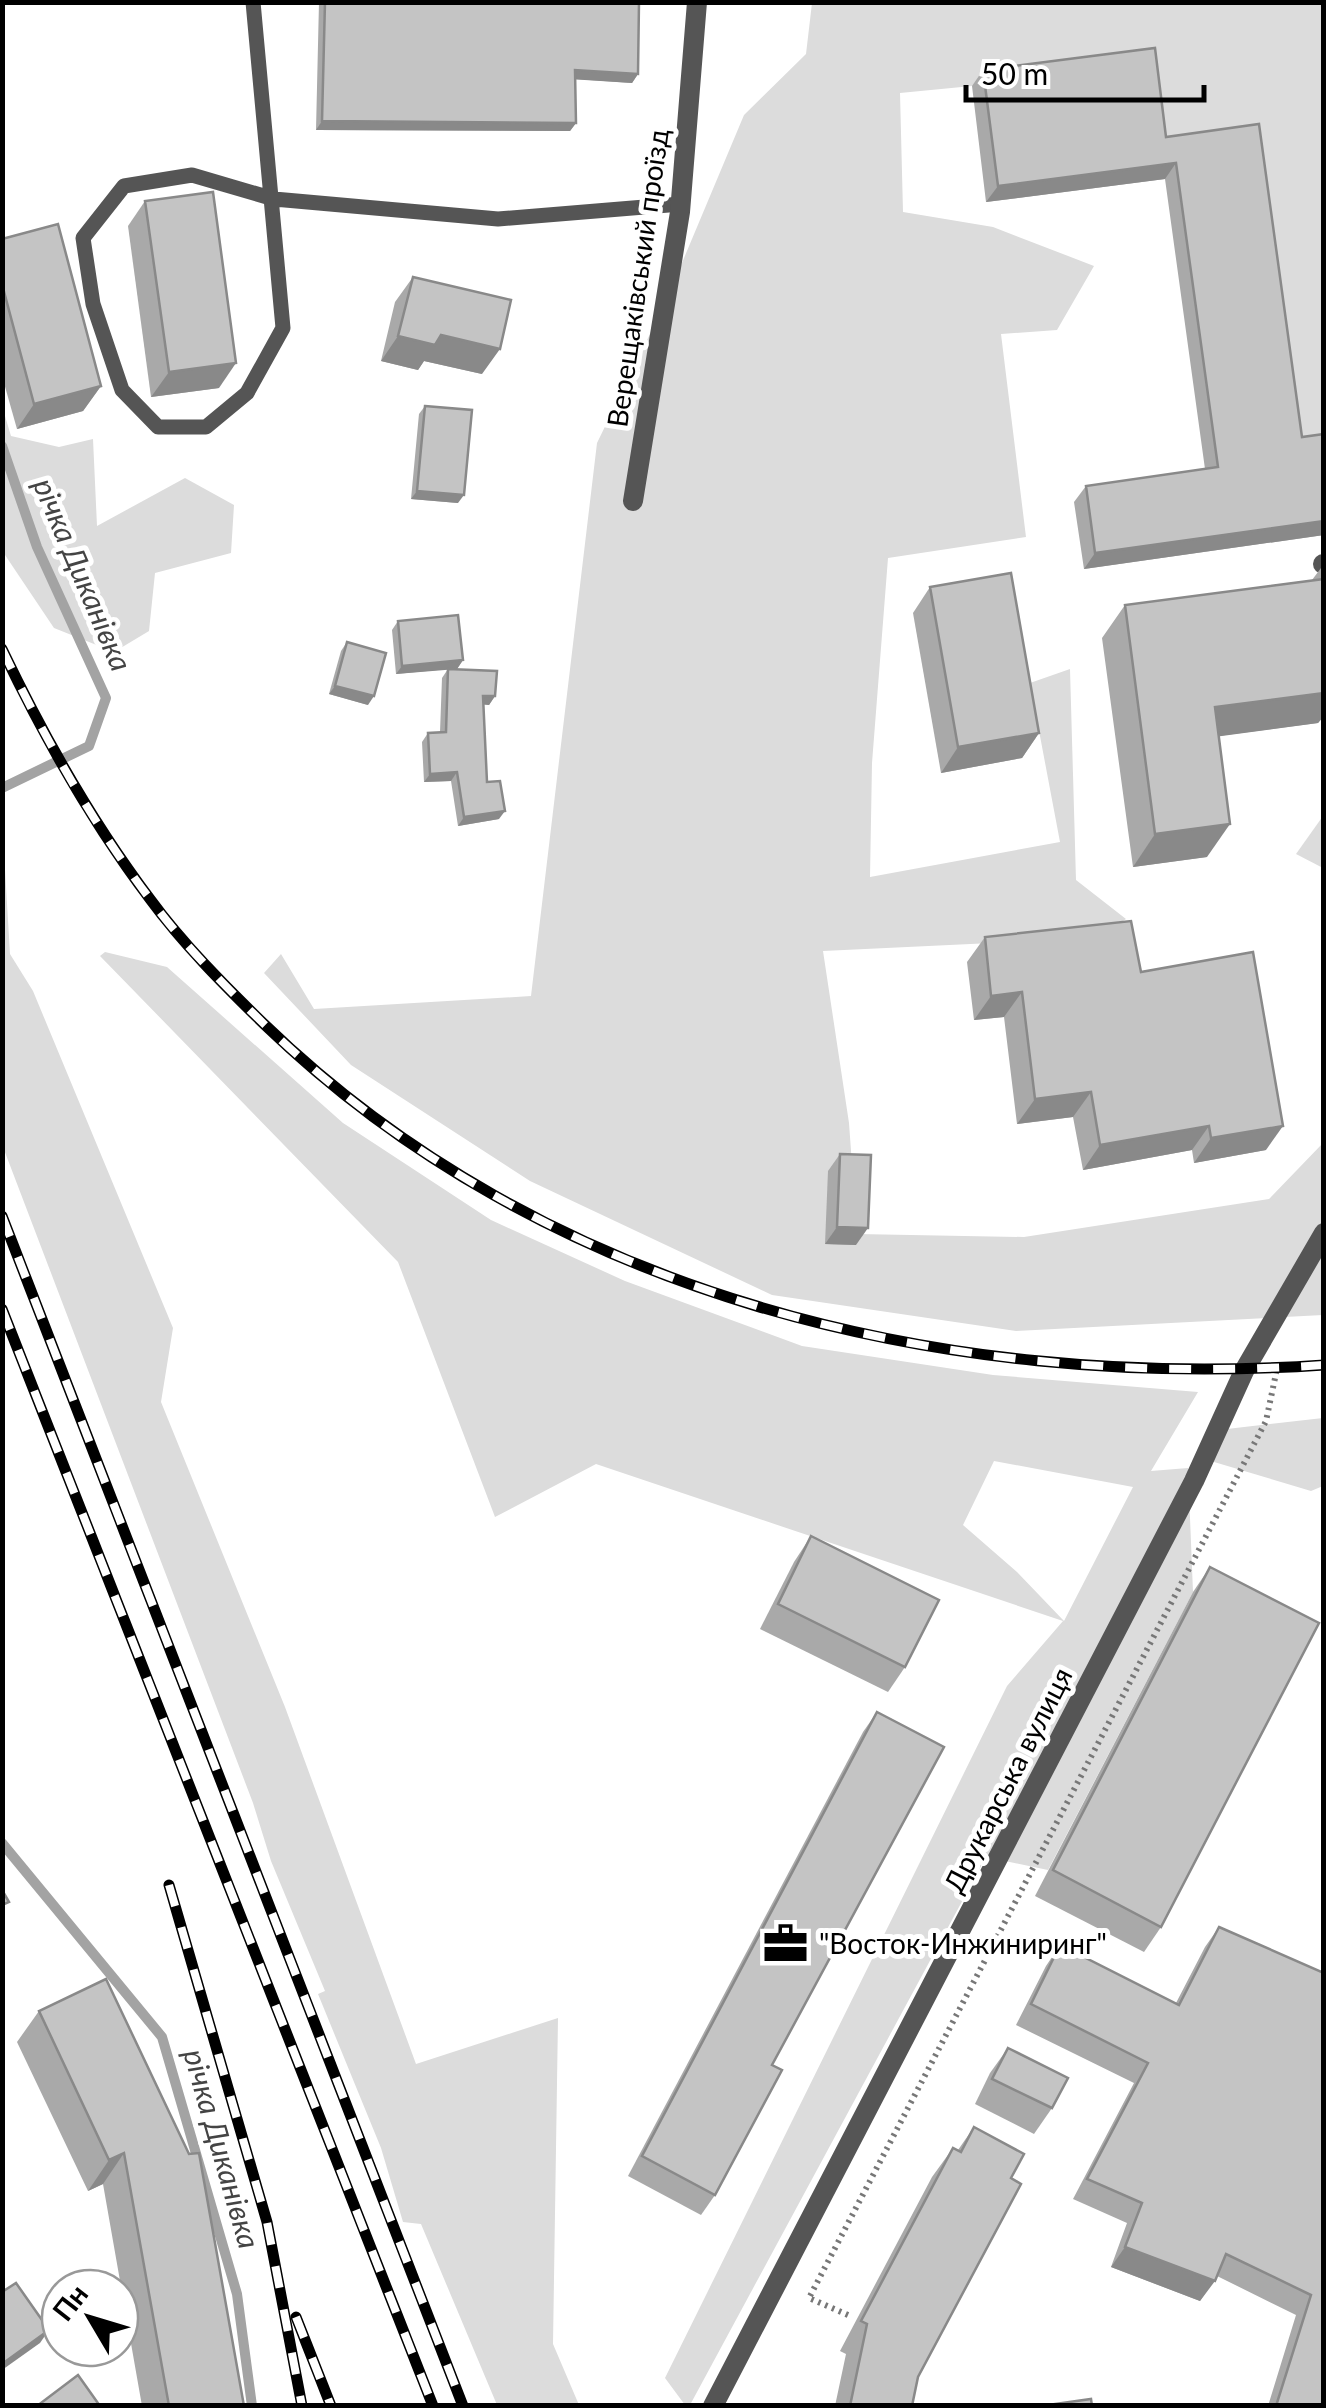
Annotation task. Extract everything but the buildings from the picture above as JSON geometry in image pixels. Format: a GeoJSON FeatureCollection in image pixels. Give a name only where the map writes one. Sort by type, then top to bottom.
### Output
{"type":"FeatureCollection","features":[{"type":"Feature","properties":{"kind":"street","name":"Верещаківський проїзд"},"geometry":{"type":"LineString","coordinates":[[633,500],[681,204],[696,2]]}},
{"type":"Feature","properties":{"kind":"street","name":"Друкарська вулиця"},"geometry":{"type":"LineString","coordinates":[[713,2406],[1194,1480],[1244,1371],[1324,1233]]}},
{"type":"Feature","properties":{"kind":"lane"},"geometry":{"type":"LineString","coordinates":[[253,2],[274,199],[282,328],[247,392],[206,426],[158,427],[122,390],[93,304],[82,238],[124,186],[192,175],[274,199],[498,219],[681,204]]}},
{"type":"Feature","properties":{"kind":"path"},"geometry":{"type":"LineString","coordinates":[[848,2315],[809,2298],[1266,1420],[1280,1349]]}},
{"type":"Feature","properties":{"kind":"shaded area"},"geometry":{"type":"Polygon","coordinates":[[[812,3],[1323,3],[1323,506],[1161,152],[972,86],[900,93],[903,212],[993,227],[1094,266],[1057,330],[1001,334],[1026,537],[888,558],[872,763],[870,877],[1060,842],[1030,683],[1070,669],[1076,880],[1126,919],[1096,938],[823,951],[849,1123],[857,1234],[1024,1237],[1269,1199],[1323,1143],[1323,1315],[1016,1331],[772,1295],[530,1181],[351,1065],[264,973],[281,954],[314,1009],[531,996],[597,443],[666,301],[744,115],[806,54],[812,3]]]}},
{"type":"Feature","properties":{"kind":"shaded area"},"geometry":{"type":"Polygon","coordinates":[[[2,406],[11,436],[59,447],[93,439],[97,526],[185,478],[234,505],[231,553],[155,573],[149,631],[114,652],[54,628],[3,552],[2,406]]]}},
{"type":"Feature","properties":{"kind":"shaded area"},"geometry":{"type":"Polygon","coordinates":[[[1323,816],[1323,868],[1296,854],[1323,816]]]}},
{"type":"Feature","properties":{"kind":"shaded area"},"geometry":{"type":"Polygon","coordinates":[[[2,819],[10,954],[33,991],[173,1328],[161,1402],[285,1707],[416,2064],[558,2018],[553,2344],[579,2405],[497,2405],[421,2224],[403,2222],[381,2148],[318,1994],[325,1991],[271,1861],[253,1803],[3,1147],[2,819]]]}},
{"type":"Feature","properties":{"kind":"shaded area"},"geometry":{"type":"Polygon","coordinates":[[[105,952],[167,967],[343,1123],[491,1220],[625,1281],[802,1346],[993,1375],[1198,1392],[1151,1471],[1188,1468],[1193,1592],[1048,1870],[986,1857],[690,2405],[685,2405],[665,2378],[1007,1686],[1063,1621],[596,1464],[495,1517],[398,1262],[100,956],[105,952]],[[994,1461],[963,1525],[1017,1572],[1064,1621],[1133,1487],[994,1461]]]}},
{"type":"Feature","properties":{"kind":"shaded area"},"geometry":{"type":"Polygon","coordinates":[[[1323,1418],[1323,1486],[1311,1491],[1204,1459],[1227,1429],[1323,1418]]]}},
{"type":"Feature","properties":{"kind":"waterway","name":"річка Диканівка"},"geometry":{"type":"LineString","coordinates":[[2,446],[37,547],[106,698],[89,746],[2,788]]}},
{"type":"Feature","properties":{"kind":"waterway","name":"річка Диканівка"},"geometry":{"type":"LineString","coordinates":[[2,1843],[162,2037],[237,2294],[252,2406]]}},
{"type":"Feature","properties":{"kind":"railway"},"geometry":{"type":"LineString","coordinates":[[2,649],[88,809],[128,869],[190,948],[264,1024],[374,1118],[494,1195],[622,1258],[756,1306],[895,1340],[1037,1361],[1181,1369],[1324,1365]]}},
{"type":"Feature","properties":{"kind":"railway"},"geometry":{"type":"LineString","coordinates":[[2,1216],[463,2406]]}},
{"type":"Feature","properties":{"kind":"railway"},"geometry":{"type":"LineString","coordinates":[[2,1309],[433,2406]]}},
{"type":"Feature","properties":{"kind":"railway"},"geometry":{"type":"LineString","coordinates":[[169,1885],[267,2222],[302,2406]]}},
{"type":"Feature","properties":{"kind":"railway"},"geometry":{"type":"LineString","coordinates":[[296,2317],[331,2406]]}},
{"type":"Feature","properties":{"kind":"place","name":"\"Восток-Инжиниринг\""},"geometry":{"type":"Point","coordinates":[786,1944]}}]}
